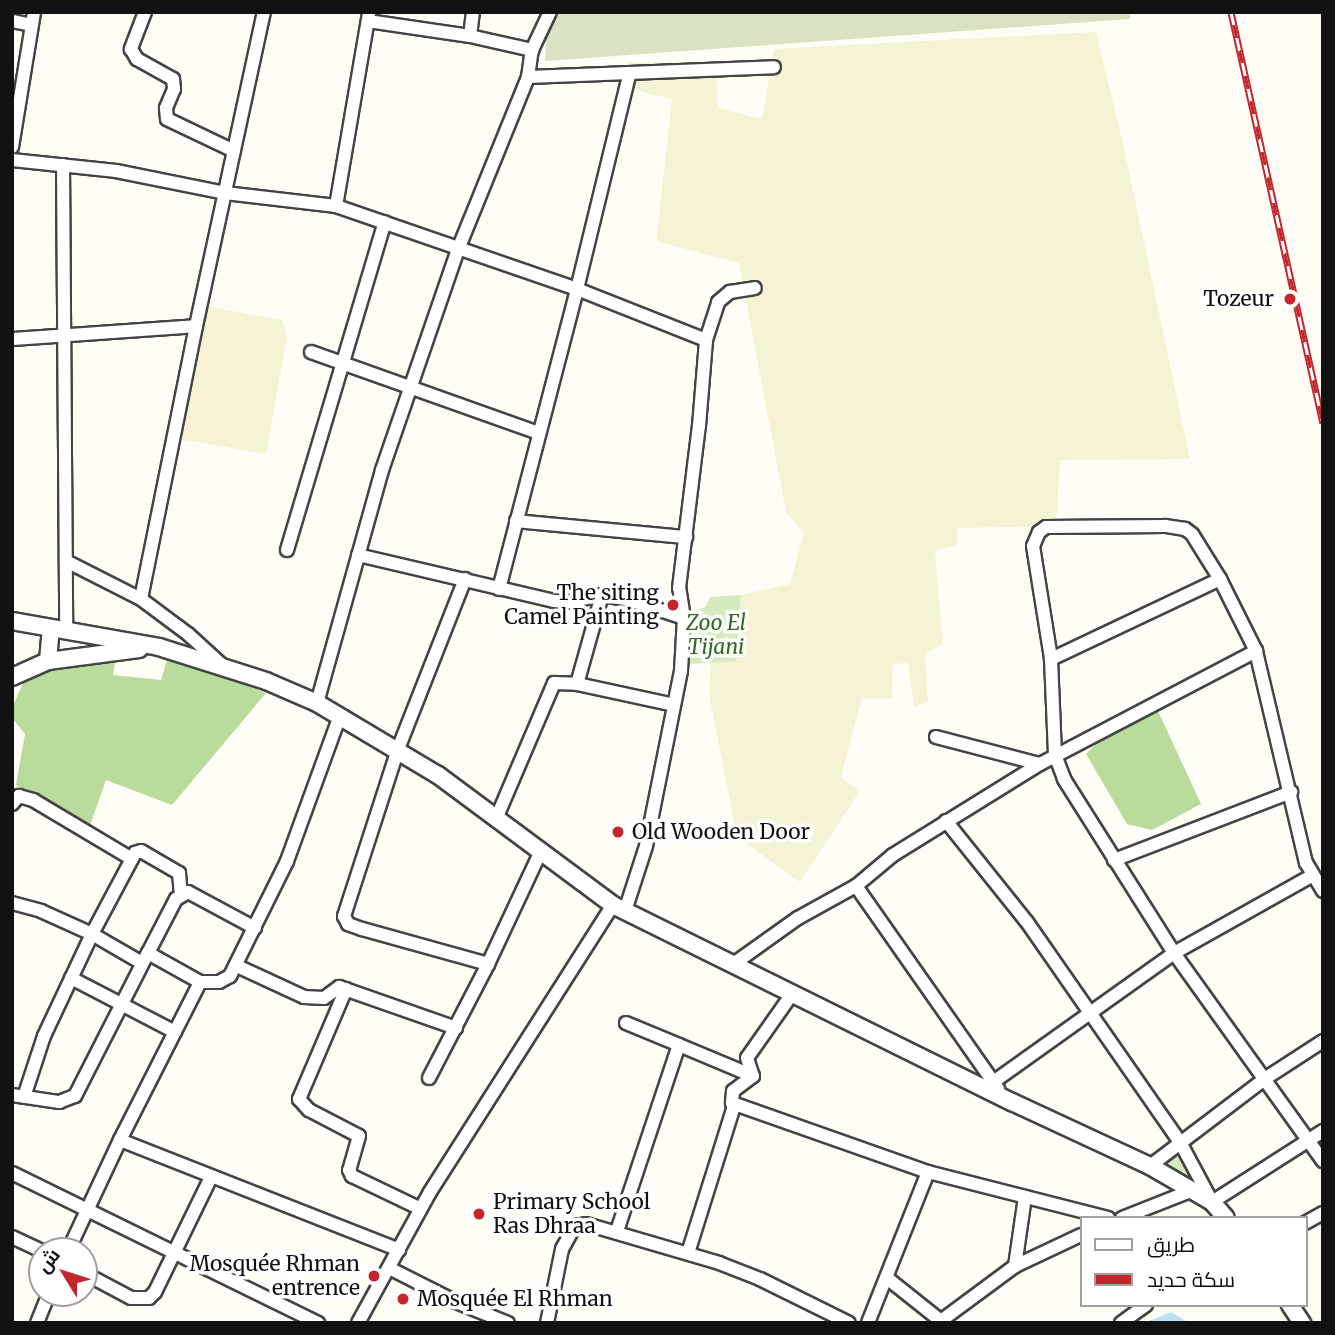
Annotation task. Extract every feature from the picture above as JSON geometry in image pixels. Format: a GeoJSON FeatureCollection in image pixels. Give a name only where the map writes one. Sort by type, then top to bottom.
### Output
{"type":"FeatureCollection","features":[{"type":"Feature","properties":{"kind":"street"},"geometry":{"type":"LineString","coordinates":[[145,12],[131,50],[136,60],[173,79],[174,89],[166,108],[167,119],[234,151]]}},
{"type":"Feature","properties":{"kind":"street"},"geometry":{"type":"LineString","coordinates":[[141,599],[196,326],[264,12]]}},
{"type":"Feature","properties":{"kind":"street"},"geometry":{"type":"LineString","coordinates":[[470,36],[473,12]]}},
{"type":"Feature","properties":{"kind":"street"},"geometry":{"type":"LineString","coordinates":[[317,703],[382,470],[459,247],[528,77],[532,50],[550,12]]}},
{"type":"Feature","properties":{"kind":"street"},"geometry":{"type":"LineString","coordinates":[[336,206],[369,17],[532,50]]}},
{"type":"Feature","properties":{"kind":"street"},"geometry":{"type":"LineString","coordinates":[[12,21],[33,19],[12,147]]}},
{"type":"Feature","properties":{"kind":"street"},"geometry":{"type":"LineString","coordinates":[[528,77],[629,75],[774,67]]}},
{"type":"Feature","properties":{"kind":"street"},"geometry":{"type":"LineString","coordinates":[[499,589],[578,289],[629,75]]}},
{"type":"Feature","properties":{"kind":"street"},"geometry":{"type":"LineString","coordinates":[[12,160],[116,172],[225,193],[336,206],[578,289],[662,320],[706,340]]}},
{"type":"Feature","properties":{"kind":"street"},"geometry":{"type":"LineString","coordinates":[[48,661],[59,630],[66,561],[63,165]]}},
{"type":"Feature","properties":{"kind":"street"},"geometry":{"type":"LineString","coordinates":[[287,550],[385,222]]}},
{"type":"Feature","properties":{"kind":"street"},"geometry":{"type":"LineString","coordinates":[[358,1323],[421,1209],[619,908],[646,846],[681,671],[684,618],[679,588],[706,340],[718,302],[730,292],[755,288]]}},
{"type":"Feature","properties":{"kind":"street"},"geometry":{"type":"LineString","coordinates":[[12,339],[196,326]]}},
{"type":"Feature","properties":{"kind":"street"},"geometry":{"type":"LineString","coordinates":[[311,352],[539,433]]}},
{"type":"Feature","properties":{"kind":"street"},"geometry":{"type":"LineString","coordinates":[[516,522],[686,537]]}},
{"type":"Feature","properties":{"kind":"street"},"geometry":{"type":"LineString","coordinates":[[1323,891],[1311,876],[1256,651],[1220,579],[1192,534],[1185,529],[1165,526],[1046,527],[1039,532],[1033,546],[1051,659],[1055,755],[1064,779],[1174,953],[1323,1161]]}},
{"type":"Feature","properties":{"kind":"street"},"geometry":{"type":"LineString","coordinates":[[358,555],[499,589],[569,602],[602,596],[630,600],[684,618]]}},
{"type":"Feature","properties":{"kind":"street"},"geometry":{"type":"LineString","coordinates":[[66,561],[141,599],[188,634],[223,667]]}},
{"type":"Feature","properties":{"kind":"street"},"geometry":{"type":"LineString","coordinates":[[465,579],[398,749],[344,916],[348,924],[362,929],[488,964]]}},
{"type":"Feature","properties":{"kind":"street"},"geometry":{"type":"LineString","coordinates":[[1051,659],[1220,579]]}},
{"type":"Feature","properties":{"kind":"street"},"geometry":{"type":"LineString","coordinates":[[577,684],[602,596]]}},
{"type":"Feature","properties":{"kind":"street"},"geometry":{"type":"LineString","coordinates":[[12,621],[159,647],[223,667],[317,703],[398,749],[619,908],[1012,1102],[1150,1166],[1212,1202]]}},
{"type":"Feature","properties":{"kind":"street"},"geometry":{"type":"LineString","coordinates":[[12,677],[48,661],[159,647]]}},
{"type":"Feature","properties":{"kind":"street"},"geometry":{"type":"LineString","coordinates":[[732,965],[798,918],[856,886],[893,855],[1055,755],[1256,651]]}},
{"type":"Feature","properties":{"kind":"street"},"geometry":{"type":"LineString","coordinates":[[496,819],[551,687],[559,682],[577,684],[674,705]]}},
{"type":"Feature","properties":{"kind":"street"},"geometry":{"type":"LineString","coordinates":[[12,903],[51,915],[200,982],[219,982],[230,976],[287,861],[340,715]]}},
{"type":"Feature","properties":{"kind":"street"},"geometry":{"type":"LineString","coordinates":[[936,737],[1040,764]]}},
{"type":"Feature","properties":{"kind":"street"},"geometry":{"type":"LineString","coordinates":[[1114,860],[1291,792]]}},
{"type":"Feature","properties":{"kind":"street"},"geometry":{"type":"LineString","coordinates":[[12,804],[19,796],[33,800],[132,859]]}},
{"type":"Feature","properties":{"kind":"street"},"geometry":{"type":"LineString","coordinates":[[946,821],[1027,922],[1181,1142],[1212,1202],[1224,1216]]}},
{"type":"Feature","properties":{"kind":"street"},"geometry":{"type":"LineString","coordinates":[[141,851],[179,873],[181,895],[119,1004],[75,1096],[59,1102],[18,1096],[92,934],[132,859],[141,851]]}},
{"type":"Feature","properties":{"kind":"street"},"geometry":{"type":"LineString","coordinates":[[429,1078],[488,964],[540,853]]}},
{"type":"Feature","properties":{"kind":"street"},"geometry":{"type":"LineString","coordinates":[[992,1083],[1174,953],[1311,876]]}},
{"type":"Feature","properties":{"kind":"street"},"geometry":{"type":"LineString","coordinates":[[856,886],[992,1083],[1012,1102]]}},
{"type":"Feature","properties":{"kind":"street"},"geometry":{"type":"LineString","coordinates":[[181,895],[194,893],[255,928]]}},
{"type":"Feature","properties":{"kind":"street"},"geometry":{"type":"LineString","coordinates":[[237,966],[304,997],[324,998],[339,987],[456,1028]]}},
{"type":"Feature","properties":{"kind":"street"},"geometry":{"type":"LineString","coordinates":[[71,978],[175,1032]]}},
{"type":"Feature","properties":{"kind":"street"},"geometry":{"type":"LineString","coordinates":[[75,1237],[120,1140],[200,982]]}},
{"type":"Feature","properties":{"kind":"street"},"geometry":{"type":"LineString","coordinates":[[346,989],[299,1098],[309,1110],[359,1136],[349,1170],[352,1176],[421,1209]]}},
{"type":"Feature","properties":{"kind":"street"},"geometry":{"type":"LineString","coordinates":[[753,1076],[747,1058],[792,994]]}},
{"type":"Feature","properties":{"kind":"street"},"geometry":{"type":"LineString","coordinates":[[626,1023],[753,1076]]}},
{"type":"Feature","properties":{"kind":"street"},"geometry":{"type":"LineString","coordinates":[[1150,1166],[1266,1078],[1323,1041]]}},
{"type":"Feature","properties":{"kind":"street"},"geometry":{"type":"LineString","coordinates":[[617,1231],[680,1045]]}},
{"type":"Feature","properties":{"kind":"street"},"geometry":{"type":"LineString","coordinates":[[688,1253],[734,1106],[733,1091],[753,1076]]}},
{"type":"Feature","properties":{"kind":"street"},"geometry":{"type":"LineString","coordinates":[[734,1106],[928,1172],[1100,1216]]}},
{"type":"Feature","properties":{"kind":"street"},"geometry":{"type":"LineString","coordinates":[[1212,1202],[1323,1131]]}},
{"type":"Feature","properties":{"kind":"street"},"geometry":{"type":"LineString","coordinates":[[120,1140],[399,1250]]}},
{"type":"Feature","properties":{"kind":"street"},"geometry":{"type":"LineString","coordinates":[[868,1323],[928,1172]]}},
{"type":"Feature","properties":{"kind":"street"},"geometry":{"type":"LineString","coordinates":[[12,1173],[318,1323]]}},
{"type":"Feature","properties":{"kind":"street"},"geometry":{"type":"LineString","coordinates":[[98,1280],[131,1298],[149,1298],[211,1177]]}},
{"type":"Feature","properties":{"kind":"street"},"geometry":{"type":"LineString","coordinates":[[1127,1216],[1193,1190]]}},
{"type":"Feature","properties":{"kind":"street"},"geometry":{"type":"LineString","coordinates":[[1015,1266],[1025,1197]]}},
{"type":"Feature","properties":{"kind":"street"},"geometry":{"type":"LineString","coordinates":[[1307,1222],[1323,1213]]}},
{"type":"Feature","properties":{"kind":"street"},"geometry":{"type":"LineString","coordinates":[[547,1323],[562,1249],[570,1231],[575,1226],[586,1224],[688,1253],[760,1279],[849,1323]]}},
{"type":"Feature","properties":{"kind":"street"},"geometry":{"type":"LineString","coordinates":[[887,1278],[940,1322],[1015,1266],[1080,1235]]}},
{"type":"Feature","properties":{"kind":"street"},"geometry":{"type":"LineString","coordinates":[[12,1237],[28,1244]]}},
{"type":"Feature","properties":{"kind":"street"},"geometry":{"type":"LineString","coordinates":[[389,1268],[456,1302],[508,1323]]}},
{"type":"Feature","properties":{"kind":"street"},"geometry":{"type":"LineString","coordinates":[[1121,1323],[1143,1307]]}},
{"type":"Feature","properties":{"kind":"street"},"geometry":{"type":"LineString","coordinates":[[1291,1307],[1302,1323]]}},
{"type":"Feature","properties":{"kind":"shaded area"},"geometry":{"type":"Polygon","coordinates":[[[1096,32],[1124,148],[1190,459],[1060,460],[1056,526],[957,528],[957,545],[935,551],[943,644],[925,654],[928,702],[914,707],[908,662],[893,665],[892,699],[862,698],[841,777],[860,791],[800,882],[737,837],[709,694],[711,660],[736,660],[741,595],[790,584],[804,533],[786,512],[739,263],[656,241],[672,99],[621,87],[628,63],[716,62],[718,108],[762,119],[774,49],[1096,32]]]}},
{"type":"Feature","properties":{"kind":"shaded area"},"geometry":{"type":"Polygon","coordinates":[[[206,306],[282,320],[287,337],[266,454],[179,439],[206,306]]]}},
{"type":"Feature","properties":{"kind":"green space"},"geometry":{"type":"Polygon","coordinates":[[[548,12],[1130,12],[1130,19],[545,61],[548,12]]]}},
{"type":"Feature","properties":{"kind":"green space","name":"Zoo El Tijani"},"geometry":{"type":"Polygon","coordinates":[[[741,595],[736,661],[689,664],[698,610],[706,606],[710,597],[741,595]]]}},
{"type":"Feature","properties":{"kind":"green space"},"geometry":{"type":"Polygon","coordinates":[[[116,655],[113,675],[161,680],[168,656],[266,693],[172,805],[106,780],[88,831],[16,785],[25,734],[12,718],[12,708],[31,665],[116,655]]]}},
{"type":"Feature","properties":{"kind":"green space"},"geometry":{"type":"Polygon","coordinates":[[[1158,711],[1201,804],[1152,830],[1127,824],[1086,754],[1105,735],[1158,711]]]}},
{"type":"Feature","properties":{"kind":"green space"},"geometry":{"type":"Polygon","coordinates":[[[1178,1151],[1196,1192],[1158,1168],[1178,1151]]]}},
{"type":"Feature","properties":{"kind":"water"},"geometry":{"type":"Polygon","coordinates":[[[1171,1312],[1189,1323],[1144,1323],[1171,1312]]]}},
{"type":"Feature","properties":{"kind":"railway"},"geometry":{"type":"LineString","coordinates":[[1231,12],[1323,423]]}},
{"type":"Feature","properties":{"kind":"place","name":"Tozeur"},"geometry":{"type":"Point","coordinates":[1290,299]}},
{"type":"Feature","properties":{"kind":"place","name":"The siting Camel Painting"},"geometry":{"type":"Point","coordinates":[673,605]}},
{"type":"Feature","properties":{"kind":"place","name":"Old Wooden Door"},"geometry":{"type":"Point","coordinates":[618,832]}},
{"type":"Feature","properties":{"kind":"place","name":"Primary School Ras Dhraa"},"geometry":{"type":"Point","coordinates":[479,1214]}},
{"type":"Feature","properties":{"kind":"place","name":"Mosquée Rhman entrence"},"geometry":{"type":"Point","coordinates":[374,1276]}},
{"type":"Feature","properties":{"kind":"place","name":"Mosquée El Rhman"},"geometry":{"type":"Point","coordinates":[403,1299]}}]}
